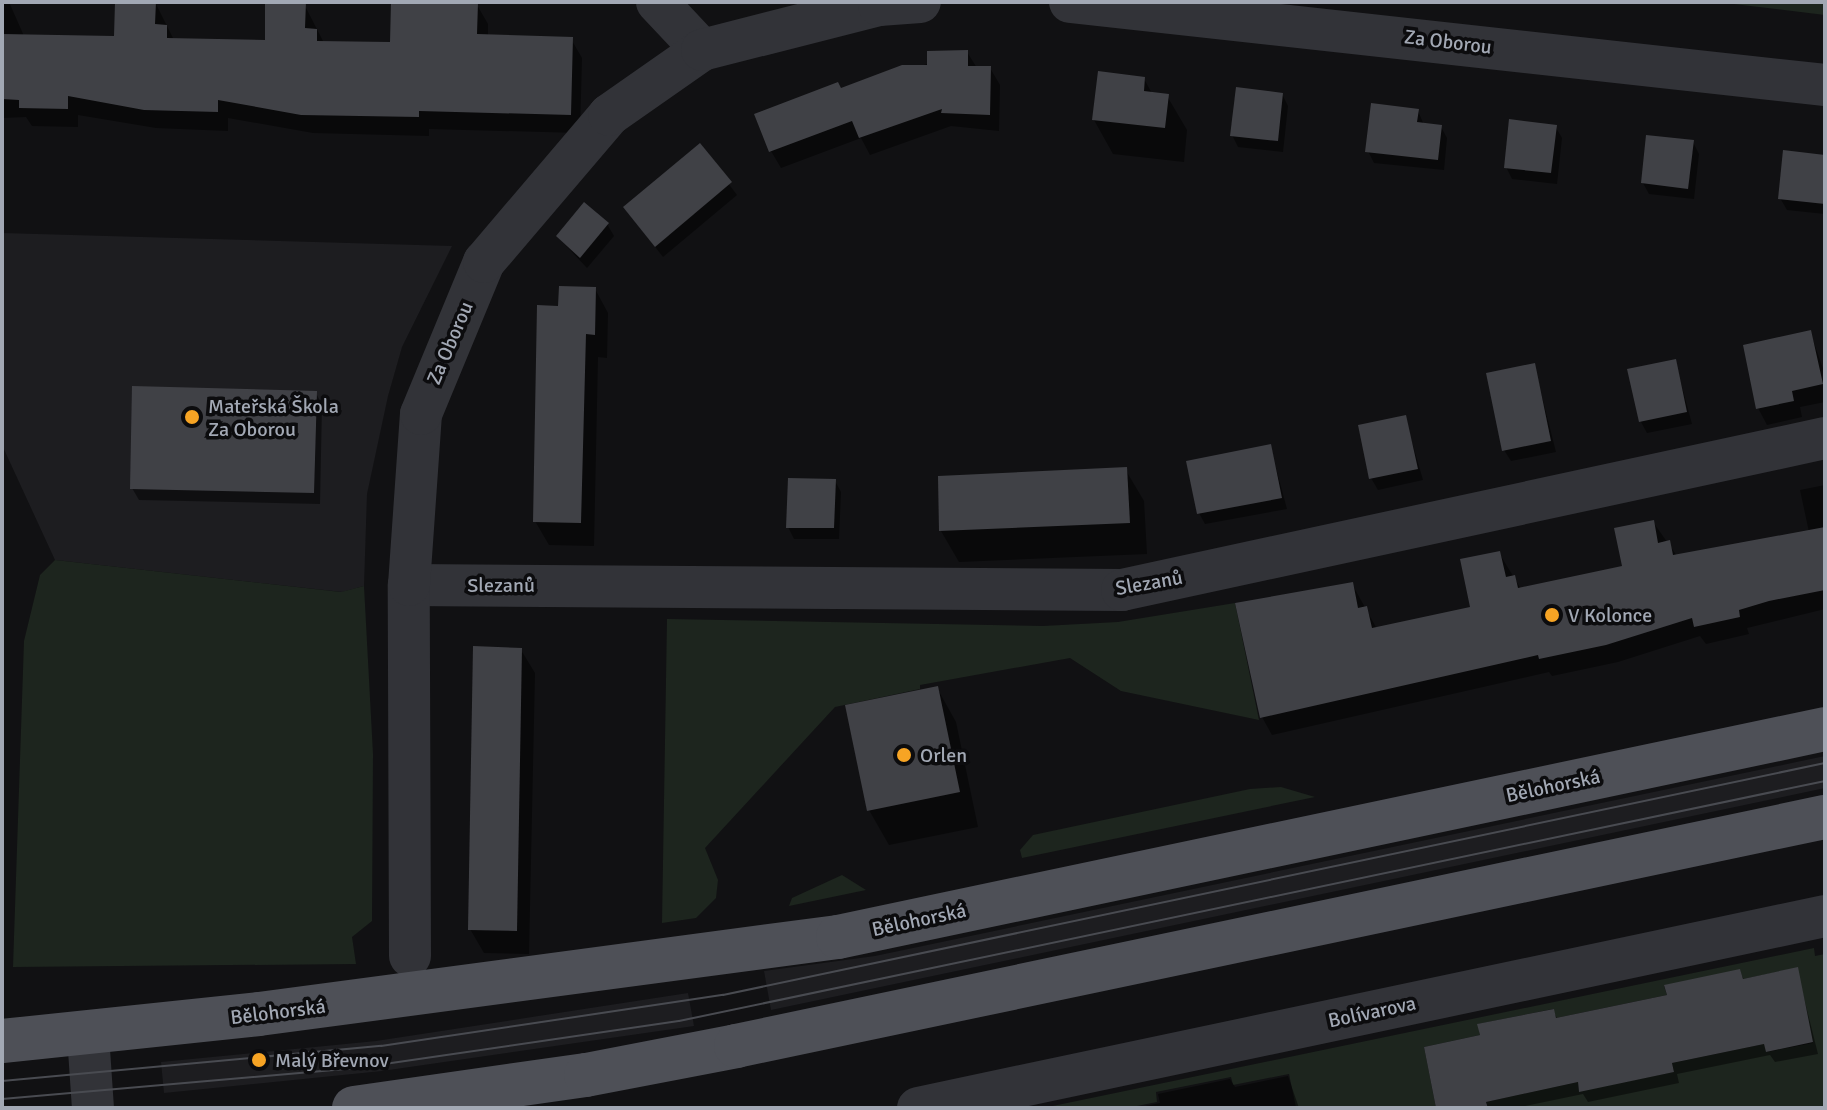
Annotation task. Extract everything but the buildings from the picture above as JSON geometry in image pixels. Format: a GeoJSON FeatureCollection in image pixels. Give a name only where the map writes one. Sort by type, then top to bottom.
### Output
{"type":"FeatureCollection","features":[{"type":"Feature","properties":{"kind":"main road","name":"Bělohorská"},"geometry":{"type":"LineString","coordinates":[[2,1041],[88,1035],[838,937],[1825,729]]}},
{"type":"Feature","properties":{"kind":"main road"},"geometry":{"type":"LineString","coordinates":[[354,1108],[586,1075],[736,1046],[1825,817]]}},
{"type":"Feature","properties":{"kind":"street"},"geometry":{"type":"LineString","coordinates":[[657,2],[702,50]]}},
{"type":"Feature","properties":{"kind":"street","name":"Za Oborou"},"geometry":{"type":"LineString","coordinates":[[410,956],[409,585],[421,414],[484,262],[609,115],[702,50],[879,5],[920,2]]}},
{"type":"Feature","properties":{"kind":"street","name":"Za Oborou"},"geometry":{"type":"LineString","coordinates":[[1070,2],[1825,85]]}},
{"type":"Feature","properties":{"kind":"street","name":"Slezanů"},"geometry":{"type":"LineString","coordinates":[[409,585],[1122,590],[1825,438]]}},
{"type":"Feature","properties":{"kind":"street","name":"Bolívarova"},"geometry":{"type":"LineString","coordinates":[[918,1108],[1825,916]]}},
{"type":"Feature","properties":{"kind":"street"},"geometry":{"type":"LineString","coordinates":[[88,1035],[93,1108]]}},
{"type":"Feature","properties":{"kind":"shaded area"},"geometry":{"type":"Polygon","coordinates":[[[1717,2],[1825,2],[1825,15],[1717,2]]]}},
{"type":"Feature","properties":{"kind":"shaded area","name":"Mateřská Škola Za Oborou"},"geometry":{"type":"Polygon","coordinates":[[[2,233],[452,246],[402,347],[388,396],[367,494],[364,586],[342,592],[55,560],[2,445],[2,233]]]}},
{"type":"Feature","properties":{"kind":"shaded area"},"geometry":{"type":"Polygon","coordinates":[[[55,560],[341,592],[364,586],[373,754],[372,921],[352,937],[356,964],[13,967],[24,641],[40,575],[55,560]]]}},
{"type":"Feature","properties":{"kind":"shaded area"},"geometry":{"type":"Polygon","coordinates":[[[1235,603],[1259,720],[1121,691],[1070,658],[920,685],[920,689],[835,707],[705,848],[718,880],[716,898],[696,918],[662,923],[667,619],[1043,626],[1118,622],[1235,603]]]}},
{"type":"Feature","properties":{"kind":"shaded area"},"geometry":{"type":"Polygon","coordinates":[[[1825,756],[1825,788],[771,1010],[764,971],[875,956],[1825,756]]]}},
{"type":"Feature","properties":{"kind":"shaded area"},"geometry":{"type":"Polygon","coordinates":[[[1281,787],[1315,797],[1022,858],[1020,850],[1033,835],[1250,789],[1281,787]]]}},
{"type":"Feature","properties":{"kind":"shaded area"},"geometry":{"type":"Polygon","coordinates":[[[842,875],[866,890],[789,906],[792,898],[842,875]]]}},
{"type":"Feature","properties":{"kind":"shaded area"},"geometry":{"type":"Polygon","coordinates":[[[1814,948],[1815,956],[1825,954],[1825,1108],[1488,1108],[1486,1102],[1578,1082],[1579,1091],[1674,1072],[1672,1063],[1764,1044],[1767,1052],[1813,1043],[1797,968],[1743,979],[1740,970],[1664,986],[1667,995],[1556,1018],[1553,1009],[1478,1024],[1480,1035],[1424,1047],[1436,1108],[1296,1108],[1289,1074],[1233,1085],[1231,1077],[1156,1092],[1157,1102],[1127,1108],[1043,1108],[1814,948]]]}},
{"type":"Feature","properties":{"kind":"shaded area"},"geometry":{"type":"Polygon","coordinates":[[[688,993],[694,1026],[382,1071],[164,1093],[161,1062],[376,1041],[688,993]]]}},
{"type":"Feature","properties":{"kind":"tram line"},"geometry":{"type":"LineString","coordinates":[[2,1081],[381,1046],[723,995],[1825,763]]}},
{"type":"Feature","properties":{"kind":"tram line"},"geometry":{"type":"LineString","coordinates":[[2,1099],[357,1068],[679,1021],[1825,781]]}},
{"type":"Feature","properties":{"kind":"place","name":"Mateřská Škola Za Oborou"},"geometry":{"type":"Point","coordinates":[192,417]}},
{"type":"Feature","properties":{"kind":"place","name":"V Kolonce"},"geometry":{"type":"Point","coordinates":[1552,615]}},
{"type":"Feature","properties":{"kind":"place","name":"Orlen"},"geometry":{"type":"Point","coordinates":[904,755]}},
{"type":"Feature","properties":{"kind":"place","name":"Malý Břevnov"},"geometry":{"type":"Point","coordinates":[259,1060]}}]}
